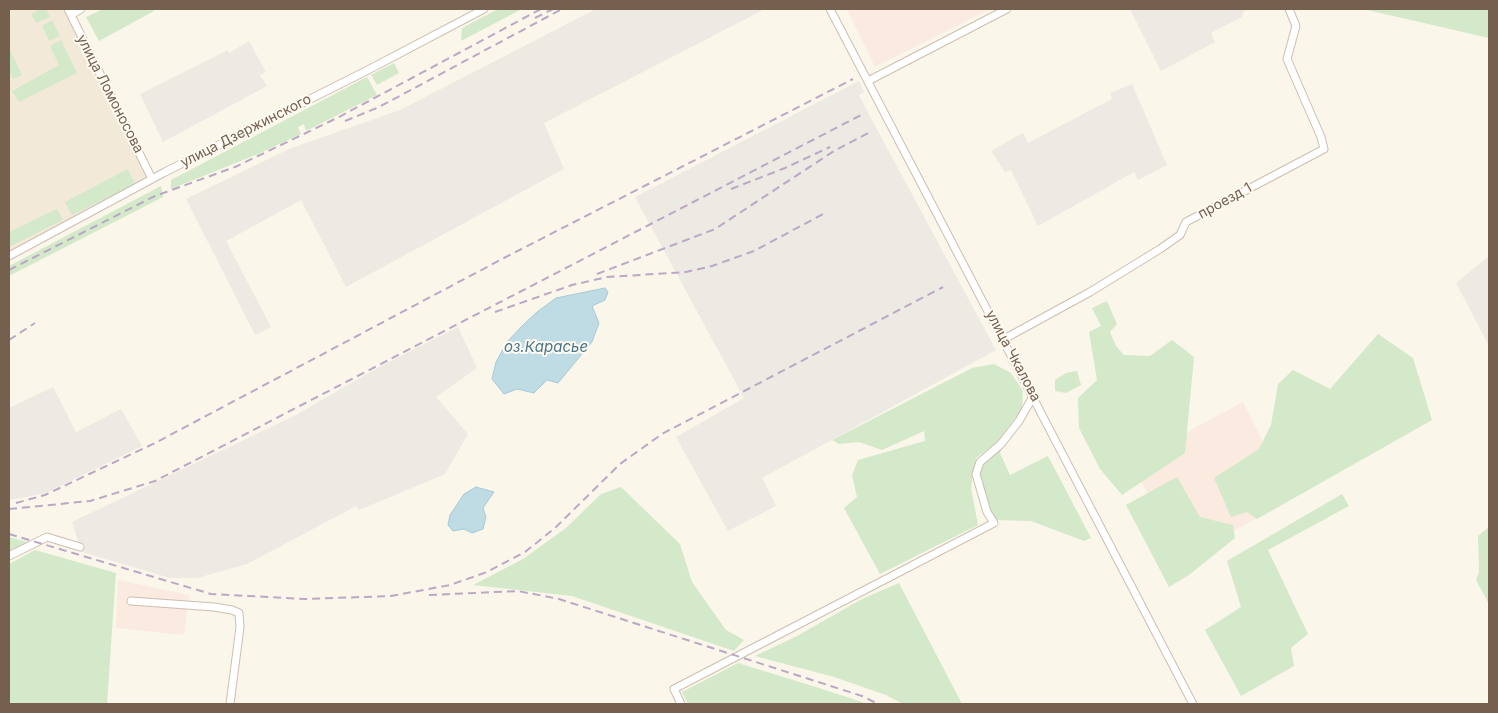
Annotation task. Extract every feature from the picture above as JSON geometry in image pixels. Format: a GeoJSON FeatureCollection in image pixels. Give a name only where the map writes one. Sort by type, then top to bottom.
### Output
{"type":"FeatureCollection","features":[{"type":"Feature","properties":{"kind":"street"},"geometry":{"type":"LineString","coordinates":[[69,12],[81,9]]}},
{"type":"Feature","properties":{"kind":"street","name":"улица Дзержинского"},"geometry":{"type":"LineString","coordinates":[[9,256],[152,179],[484,9]]}},
{"type":"Feature","properties":{"kind":"street","name":"улица Чкалова"},"geometry":{"type":"LineString","coordinates":[[830,9],[1034,395],[1193,704]]}},
{"type":"Feature","properties":{"kind":"street"},"geometry":{"type":"LineString","coordinates":[[868,81],[1007,9]]}},
{"type":"Feature","properties":{"kind":"street","name":"проезд 1"},"geometry":{"type":"LineString","coordinates":[[1004,339],[1090,292],[1160,249],[1180,235],[1186,222],[1324,149],[1322,137],[1287,59],[1296,26],[1288,9]]}},
{"type":"Feature","properties":{"kind":"street","name":"улица Ломоносова"},"geometry":{"type":"LineString","coordinates":[[69,12],[152,179]]}},
{"type":"Feature","properties":{"kind":"street"},"geometry":{"type":"LineString","coordinates":[[681,704],[674,689],[994,523],[987,512],[976,474],[980,462],[1001,444],[1013,429],[1034,395]]}},
{"type":"Feature","properties":{"kind":"street"},"geometry":{"type":"LineString","coordinates":[[9,556],[47,537],[80,547]]}},
{"type":"Feature","properties":{"kind":"street"},"geometry":{"type":"LineString","coordinates":[[131,602],[214,607],[239,613],[240,626],[230,704]]}},
{"type":"Feature","properties":{"kind":"shaded area"},"geometry":{"type":"Polygon","coordinates":[[[9,9],[65,9],[153,177],[9,251],[9,9]]]}},
{"type":"Feature","properties":{"kind":"shaded area"},"geometry":{"type":"Polygon","coordinates":[[[596,9],[765,9],[544,123],[564,169],[346,287],[301,200],[226,241],[271,327],[255,335],[186,199],[289,149],[400,110],[596,9]]]}},
{"type":"Feature","properties":{"kind":"shaded area"},"geometry":{"type":"Polygon","coordinates":[[[847,9],[990,9],[875,67],[847,9]]]}},
{"type":"Feature","properties":{"kind":"shaded area"},"geometry":{"type":"Polygon","coordinates":[[[1130,9],[1248,9],[1243,12],[1242,17],[1211,33],[1215,42],[1161,71],[1130,9]]]}},
{"type":"Feature","properties":{"kind":"shaded area"},"geometry":{"type":"Polygon","coordinates":[[[249,41],[266,72],[260,75],[267,86],[163,142],[140,94],[228,50],[229,53],[249,41]]]}},
{"type":"Feature","properties":{"kind":"shaded area"},"geometry":{"type":"Polygon","coordinates":[[[859,81],[864,92],[859,95],[996,350],[762,478],[776,506],[728,531],[676,437],[744,398],[635,197],[859,81]]]}},
{"type":"Feature","properties":{"kind":"shaded area"},"geometry":{"type":"Polygon","coordinates":[[[1132,84],[1167,165],[1138,180],[1134,172],[1038,226],[1011,170],[1005,172],[991,151],[1023,133],[1028,143],[1112,99],[1110,93],[1132,84]]]}},
{"type":"Feature","properties":{"kind":"shaded area"},"geometry":{"type":"Polygon","coordinates":[[[1489,256],[1489,344],[1488,344],[1456,283],[1489,256]]]}},
{"type":"Feature","properties":{"kind":"shaded area"},"geometry":{"type":"Polygon","coordinates":[[[458,327],[477,368],[436,397],[468,434],[445,474],[359,510],[356,506],[247,564],[197,578],[170,578],[79,551],[80,547],[72,522],[296,415],[379,367],[458,327]]]}},
{"type":"Feature","properties":{"kind":"shaded area"},"geometry":{"type":"Polygon","coordinates":[[[53,387],[76,432],[121,409],[142,446],[46,493],[9,500],[9,408],[53,387]]]}},
{"type":"Feature","properties":{"kind":"shaded area"},"geometry":{"type":"Polygon","coordinates":[[[1243,402],[1291,499],[1183,559],[1131,462],[1243,402]]]}},
{"type":"Feature","properties":{"kind":"shaded area"},"geometry":{"type":"Polygon","coordinates":[[[118,580],[189,595],[184,635],[116,628],[118,580]]]}},
{"type":"Feature","properties":{"kind":"green space"},"geometry":{"type":"Polygon","coordinates":[[[41,9],[46,9],[50,17],[36,23],[31,14],[41,9]]]}},
{"type":"Feature","properties":{"kind":"green space"},"geometry":{"type":"Polygon","coordinates":[[[103,9],[153,9],[154,11],[99,41],[86,17],[103,9]]]}},
{"type":"Feature","properties":{"kind":"green space"},"geometry":{"type":"Polygon","coordinates":[[[498,9],[522,9],[461,41],[462,28],[498,9]]]}},
{"type":"Feature","properties":{"kind":"green space"},"geometry":{"type":"Polygon","coordinates":[[[1363,9],[1489,9],[1489,38],[1363,9]]]}},
{"type":"Feature","properties":{"kind":"green space"},"geometry":{"type":"Polygon","coordinates":[[[52,20],[60,36],[49,41],[42,26],[52,20]]]}},
{"type":"Feature","properties":{"kind":"green space"},"geometry":{"type":"Polygon","coordinates":[[[61,40],[77,73],[19,102],[12,91],[59,65],[50,46],[61,40]]]}},
{"type":"Feature","properties":{"kind":"green space"},"geometry":{"type":"Polygon","coordinates":[[[9,48],[22,75],[13,79],[9,71],[9,48]]]}},
{"type":"Feature","properties":{"kind":"green space"},"geometry":{"type":"Polygon","coordinates":[[[394,63],[399,73],[377,85],[371,75],[394,63]]]}},
{"type":"Feature","properties":{"kind":"green space"},"geometry":{"type":"Polygon","coordinates":[[[367,77],[377,95],[306,131],[304,124],[298,127],[301,134],[258,154],[171,189],[171,180],[367,77]]]}},
{"type":"Feature","properties":{"kind":"green space"},"geometry":{"type":"Polygon","coordinates":[[[128,169],[135,184],[72,215],[65,202],[128,169]]]}},
{"type":"Feature","properties":{"kind":"green space"},"geometry":{"type":"Polygon","coordinates":[[[161,186],[163,197],[9,276],[9,266],[161,186]]]}},
{"type":"Feature","properties":{"kind":"green space"},"geometry":{"type":"Polygon","coordinates":[[[57,209],[63,220],[9,247],[9,232],[57,209]]]}},
{"type":"Feature","properties":{"kind":"green space"},"geometry":{"type":"Polygon","coordinates":[[[1107,301],[1117,324],[1110,332],[1116,346],[1124,355],[1150,356],[1172,340],[1194,357],[1185,453],[1122,495],[1100,469],[1079,428],[1078,398],[1097,380],[1089,332],[1101,326],[1092,308],[1107,301]]]}},
{"type":"Feature","properties":{"kind":"green space"},"geometry":{"type":"Polygon","coordinates":[[[1378,334],[1413,358],[1432,420],[1257,519],[1247,512],[1231,517],[1214,478],[1259,449],[1271,425],[1278,384],[1293,370],[1330,389],[1378,334]]]}},
{"type":"Feature","properties":{"kind":"green space"},"geometry":{"type":"Polygon","coordinates":[[[994,364],[1011,373],[1023,391],[1022,409],[997,442],[976,458],[971,488],[978,525],[880,574],[844,508],[857,497],[852,475],[858,460],[925,441],[924,431],[882,450],[859,442],[839,444],[832,440],[972,368],[994,364]]]}},
{"type":"Feature","properties":{"kind":"green space"},"geometry":{"type":"Polygon","coordinates":[[[1077,371],[1081,385],[1066,393],[1055,391],[1055,380],[1066,373],[1077,371]]]}},
{"type":"Feature","properties":{"kind":"green space"},"geometry":{"type":"Polygon","coordinates":[[[1003,445],[1000,453],[1010,475],[1048,456],[1091,538],[1084,541],[1031,521],[994,520],[979,475],[982,463],[1003,445]]]}},
{"type":"Feature","properties":{"kind":"green space"},"geometry":{"type":"Polygon","coordinates":[[[1177,477],[1200,517],[1233,525],[1235,538],[1189,575],[1169,587],[1126,505],[1177,477]]]}},
{"type":"Feature","properties":{"kind":"green space"},"geometry":{"type":"Polygon","coordinates":[[[621,487],[680,544],[692,582],[726,630],[744,640],[734,651],[572,596],[473,585],[523,559],[566,528],[601,494],[621,487]]]}},
{"type":"Feature","properties":{"kind":"green space"},"geometry":{"type":"Polygon","coordinates":[[[1342,494],[1349,506],[1268,550],[1308,634],[1291,648],[1294,666],[1241,696],[1205,630],[1241,607],[1227,561],[1342,494]]]}},
{"type":"Feature","properties":{"kind":"green space"},"geometry":{"type":"Polygon","coordinates":[[[1489,527],[1489,604],[1476,580],[1479,572],[1478,536],[1489,527]]]}},
{"type":"Feature","properties":{"kind":"green space"},"geometry":{"type":"Polygon","coordinates":[[[9,537],[31,543],[9,554],[9,537]]]}},
{"type":"Feature","properties":{"kind":"green space"},"geometry":{"type":"Polygon","coordinates":[[[35,550],[116,573],[107,704],[9,704],[9,564],[35,550]]]}},
{"type":"Feature","properties":{"kind":"green space"},"geometry":{"type":"Polygon","coordinates":[[[899,583],[962,704],[903,704],[886,695],[834,677],[755,656],[797,636],[862,599],[899,583]]]}},
{"type":"Feature","properties":{"kind":"green space"},"geometry":{"type":"Polygon","coordinates":[[[738,663],[868,704],[688,704],[682,692],[738,663]]]}},
{"type":"Feature","properties":{"kind":"water","name":"оз.Карасье"},"geometry":{"type":"Polygon","coordinates":[[[605,288],[608,292],[605,300],[592,306],[599,323],[592,342],[558,383],[547,380],[534,393],[517,389],[504,394],[492,379],[496,362],[507,342],[523,325],[556,298],[605,288]]]}},
{"type":"Feature","properties":{"kind":"water"},"geometry":{"type":"Polygon","coordinates":[[[476,487],[494,492],[483,508],[486,517],[483,529],[472,533],[464,529],[453,531],[448,525],[450,515],[464,494],[476,487]]]}},
{"type":"Feature","properties":{"kind":"railway"},"geometry":{"type":"LineString","coordinates":[[9,270],[155,196],[235,167],[337,118],[541,9]]}},
{"type":"Feature","properties":{"kind":"railway"},"geometry":{"type":"LineString","coordinates":[[535,18],[553,9]]}},
{"type":"Feature","properties":{"kind":"railway"},"geometry":{"type":"LineString","coordinates":[[345,121],[379,107],[562,9]]}},
{"type":"Feature","properties":{"kind":"railway"},"geometry":{"type":"LineString","coordinates":[[16,503],[45,495],[155,443],[504,258],[853,79]]}},
{"type":"Feature","properties":{"kind":"railway"},"geometry":{"type":"LineString","coordinates":[[9,509],[90,501],[155,481],[863,114]]}},
{"type":"Feature","properties":{"kind":"railway"},"geometry":{"type":"LineString","coordinates":[[597,274],[715,229],[834,151],[872,131]]}},
{"type":"Feature","properties":{"kind":"railway"},"geometry":{"type":"LineString","coordinates":[[731,189],[785,168],[830,147]]}},
{"type":"Feature","properties":{"kind":"railway"},"geometry":{"type":"LineString","coordinates":[[495,312],[572,285],[607,277],[686,272],[712,266],[754,251],[827,212]]}},
{"type":"Feature","properties":{"kind":"railway"},"geometry":{"type":"LineString","coordinates":[[9,534],[211,594],[305,599],[391,596],[450,585],[487,572],[525,552],[555,528],[620,464],[662,434],[943,287]]}},
{"type":"Feature","properties":{"kind":"railway"},"geometry":{"type":"LineString","coordinates":[[9,340],[35,323]]}},
{"type":"Feature","properties":{"kind":"railway"},"geometry":{"type":"LineString","coordinates":[[429,595],[518,591],[559,599],[862,696],[878,704]]}}]}
